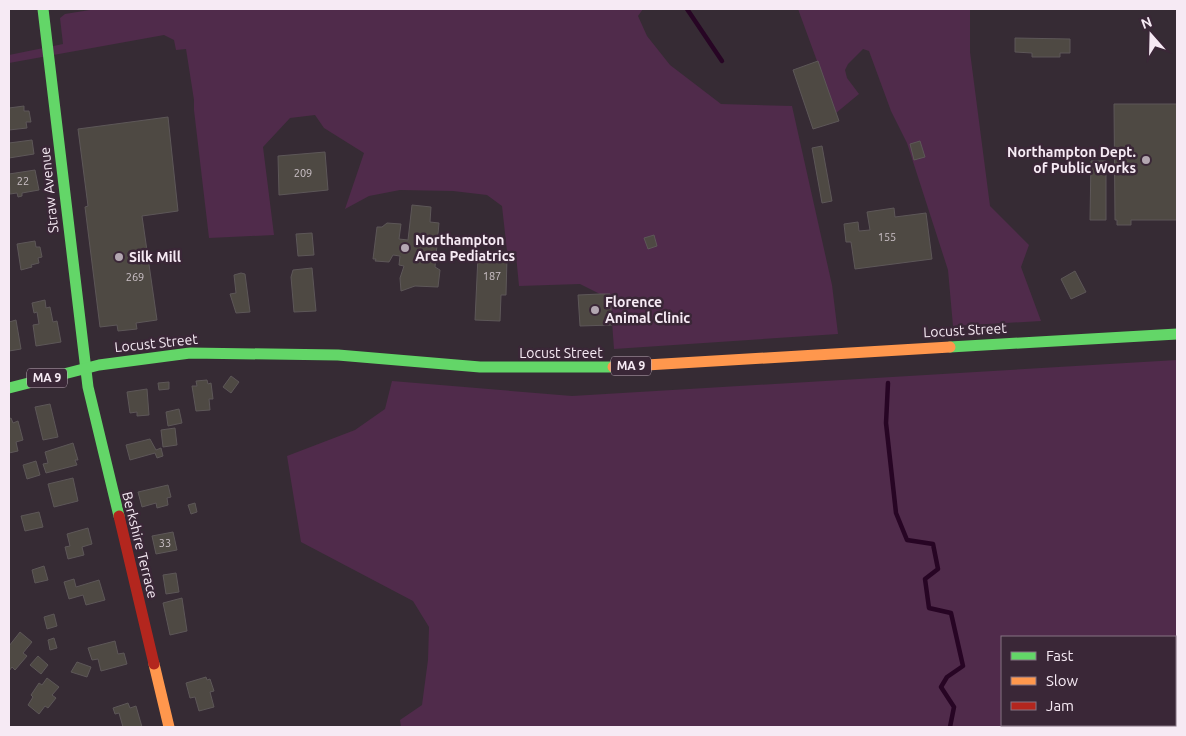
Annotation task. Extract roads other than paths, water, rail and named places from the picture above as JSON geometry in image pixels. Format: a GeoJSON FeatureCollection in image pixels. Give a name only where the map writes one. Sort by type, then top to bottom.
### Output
{"type":"FeatureCollection","features":[{"type":"Feature","properties":{"kind":"main road","name":"Straw Avenue"},"geometry":{"type":"LineString","coordinates":[[43,9],[85,368]]}},
{"type":"Feature","properties":{"kind":"main road","name":"Locust Street"},"geometry":{"type":"LineString","coordinates":[[9,388],[85,368],[162,355],[218,353],[338,355],[480,367],[604,368],[1177,334]]}},
{"type":"Feature","properties":{"kind":"main road","name":"Berkshire Terrace"},"geometry":{"type":"LineString","coordinates":[[85,368],[100,441],[169,727]]}},
{"type":"Feature","properties":{"kind":"waterway"},"geometry":{"type":"LineString","coordinates":[[687,9],[722,61]]}},
{"type":"Feature","properties":{"kind":"waterway"},"geometry":{"type":"LineString","coordinates":[[888,383],[886,423],[896,513],[907,540],[933,544],[938,569],[925,579],[929,608],[951,613],[963,666],[947,677],[941,687],[954,707],[950,727]]}},
{"type":"Feature","properties":{"kind":"place","name":"Northampton Dept. of Public Works"},"geometry":{"type":"Point","coordinates":[1146,160]}},
{"type":"Feature","properties":{"kind":"place","name":"Northampton Area Pediatrics"},"geometry":{"type":"Point","coordinates":[405,248]}},
{"type":"Feature","properties":{"kind":"place","name":"Silk Mill"},"geometry":{"type":"Point","coordinates":[119,257]}},
{"type":"Feature","properties":{"kind":"place","name":"Florence Animal Clinic"},"geometry":{"type":"Point","coordinates":[595,310]}}]}
